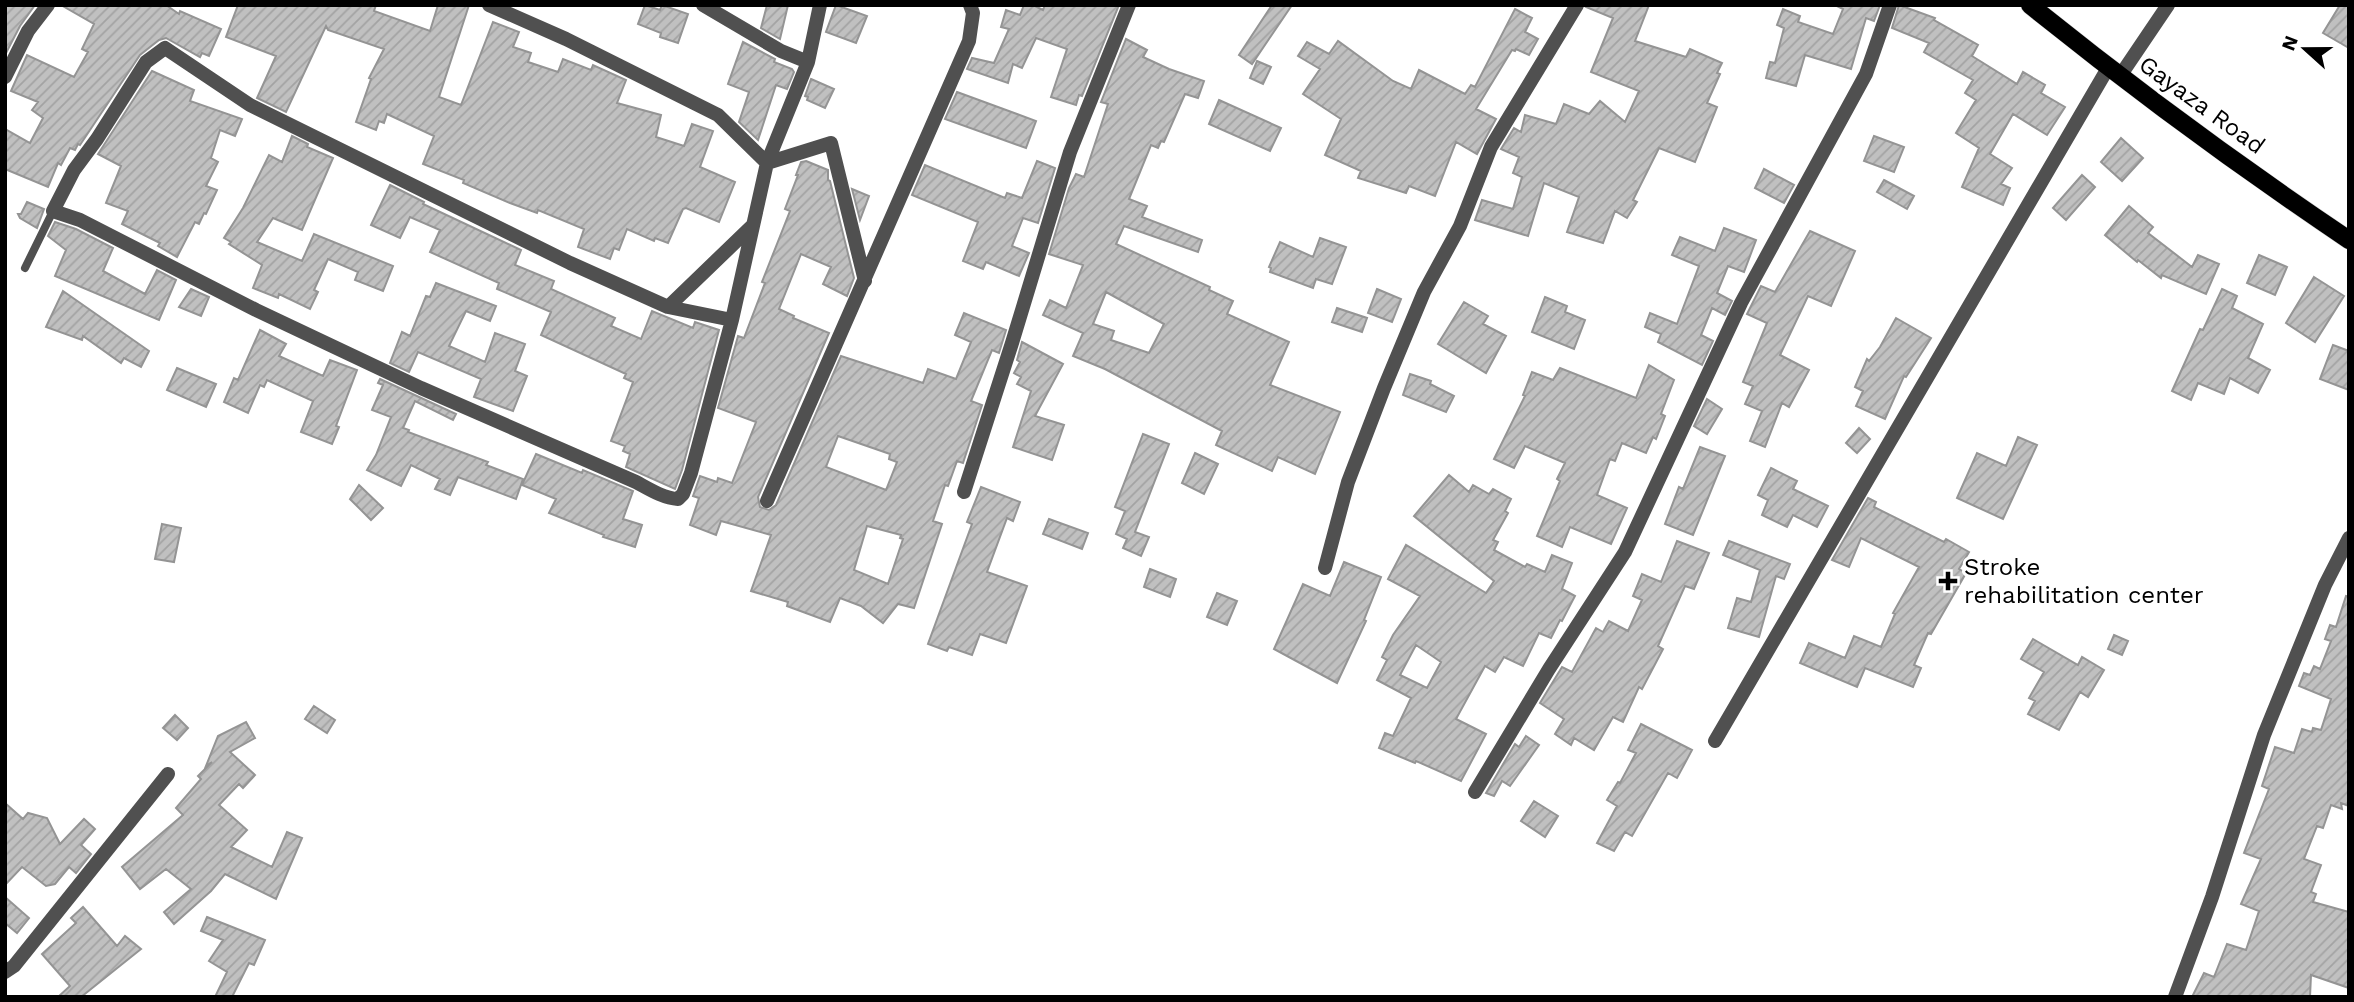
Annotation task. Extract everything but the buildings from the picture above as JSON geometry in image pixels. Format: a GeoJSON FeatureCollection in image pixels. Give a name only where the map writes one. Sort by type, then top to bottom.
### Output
{"type":"FeatureCollection","features":[{"type":"Feature","properties":{"kind":"main road","name":"Gayaza Road"},"geometry":{"type":"LineString","coordinates":[[2030,5],[2114,72],[2285,197],[2349,240]]}},
{"type":"Feature","properties":{"kind":"street"},"geometry":{"type":"LineString","coordinates":[[5,77],[29,31],[48,5]]}},
{"type":"Feature","properties":{"kind":"street"},"geometry":{"type":"LineString","coordinates":[[489,5],[566,39],[718,115],[766,163]]}},
{"type":"Feature","properties":{"kind":"street"},"geometry":{"type":"LineString","coordinates":[[703,5],[781,51],[808,62]]}},
{"type":"Feature","properties":{"kind":"street"},"geometry":{"type":"LineString","coordinates":[[732,320],[668,307],[570,263],[250,105],[165,48],[146,62],[74,170],[53,211],[80,220],[256,310],[421,388],[671,499],[678,499],[683,494],[691,472],[732,320],[766,163],[808,62],[820,5]]}},
{"type":"Feature","properties":{"kind":"street"},"geometry":{"type":"LineString","coordinates":[[767,501],[969,41],[973,13],[970,5]]}},
{"type":"Feature","properties":{"kind":"street"},"geometry":{"type":"LineString","coordinates":[[964,492],[1070,152],[1129,5]]}},
{"type":"Feature","properties":{"kind":"street"},"geometry":{"type":"LineString","coordinates":[[1325,568],[1348,482],[1424,292],[1460,226],[1491,147],[1577,5]]}},
{"type":"Feature","properties":{"kind":"street"},"geometry":{"type":"LineString","coordinates":[[1475,792],[1625,552],[1741,303],[1866,74],[1889,5]]}},
{"type":"Feature","properties":{"kind":"street"},"geometry":{"type":"LineString","coordinates":[[1715,741],[2114,72],[2168,5]]}},
{"type":"Feature","properties":{"kind":"street"},"geometry":{"type":"LineString","coordinates":[[766,163],[831,143],[865,281]]}},
{"type":"Feature","properties":{"kind":"street"},"geometry":{"type":"LineString","coordinates":[[668,307],[751,226]]}},
{"type":"Feature","properties":{"kind":"street"},"geometry":{"type":"LineString","coordinates":[[2175,997],[2212,897],[2264,735],[2325,585],[2349,538]]}},
{"type":"Feature","properties":{"kind":"street"},"geometry":{"type":"LineString","coordinates":[[5,972],[14,966],[168,775]]}},
{"type":"Feature","properties":{"kind":"lane"},"geometry":{"type":"LineString","coordinates":[[25,268],[53,211]]}},
{"type":"Feature","properties":{"kind":"place","name":"Stroke rehabilitation center"},"geometry":{"type":"Point","coordinates":[1948,581]}}]}
